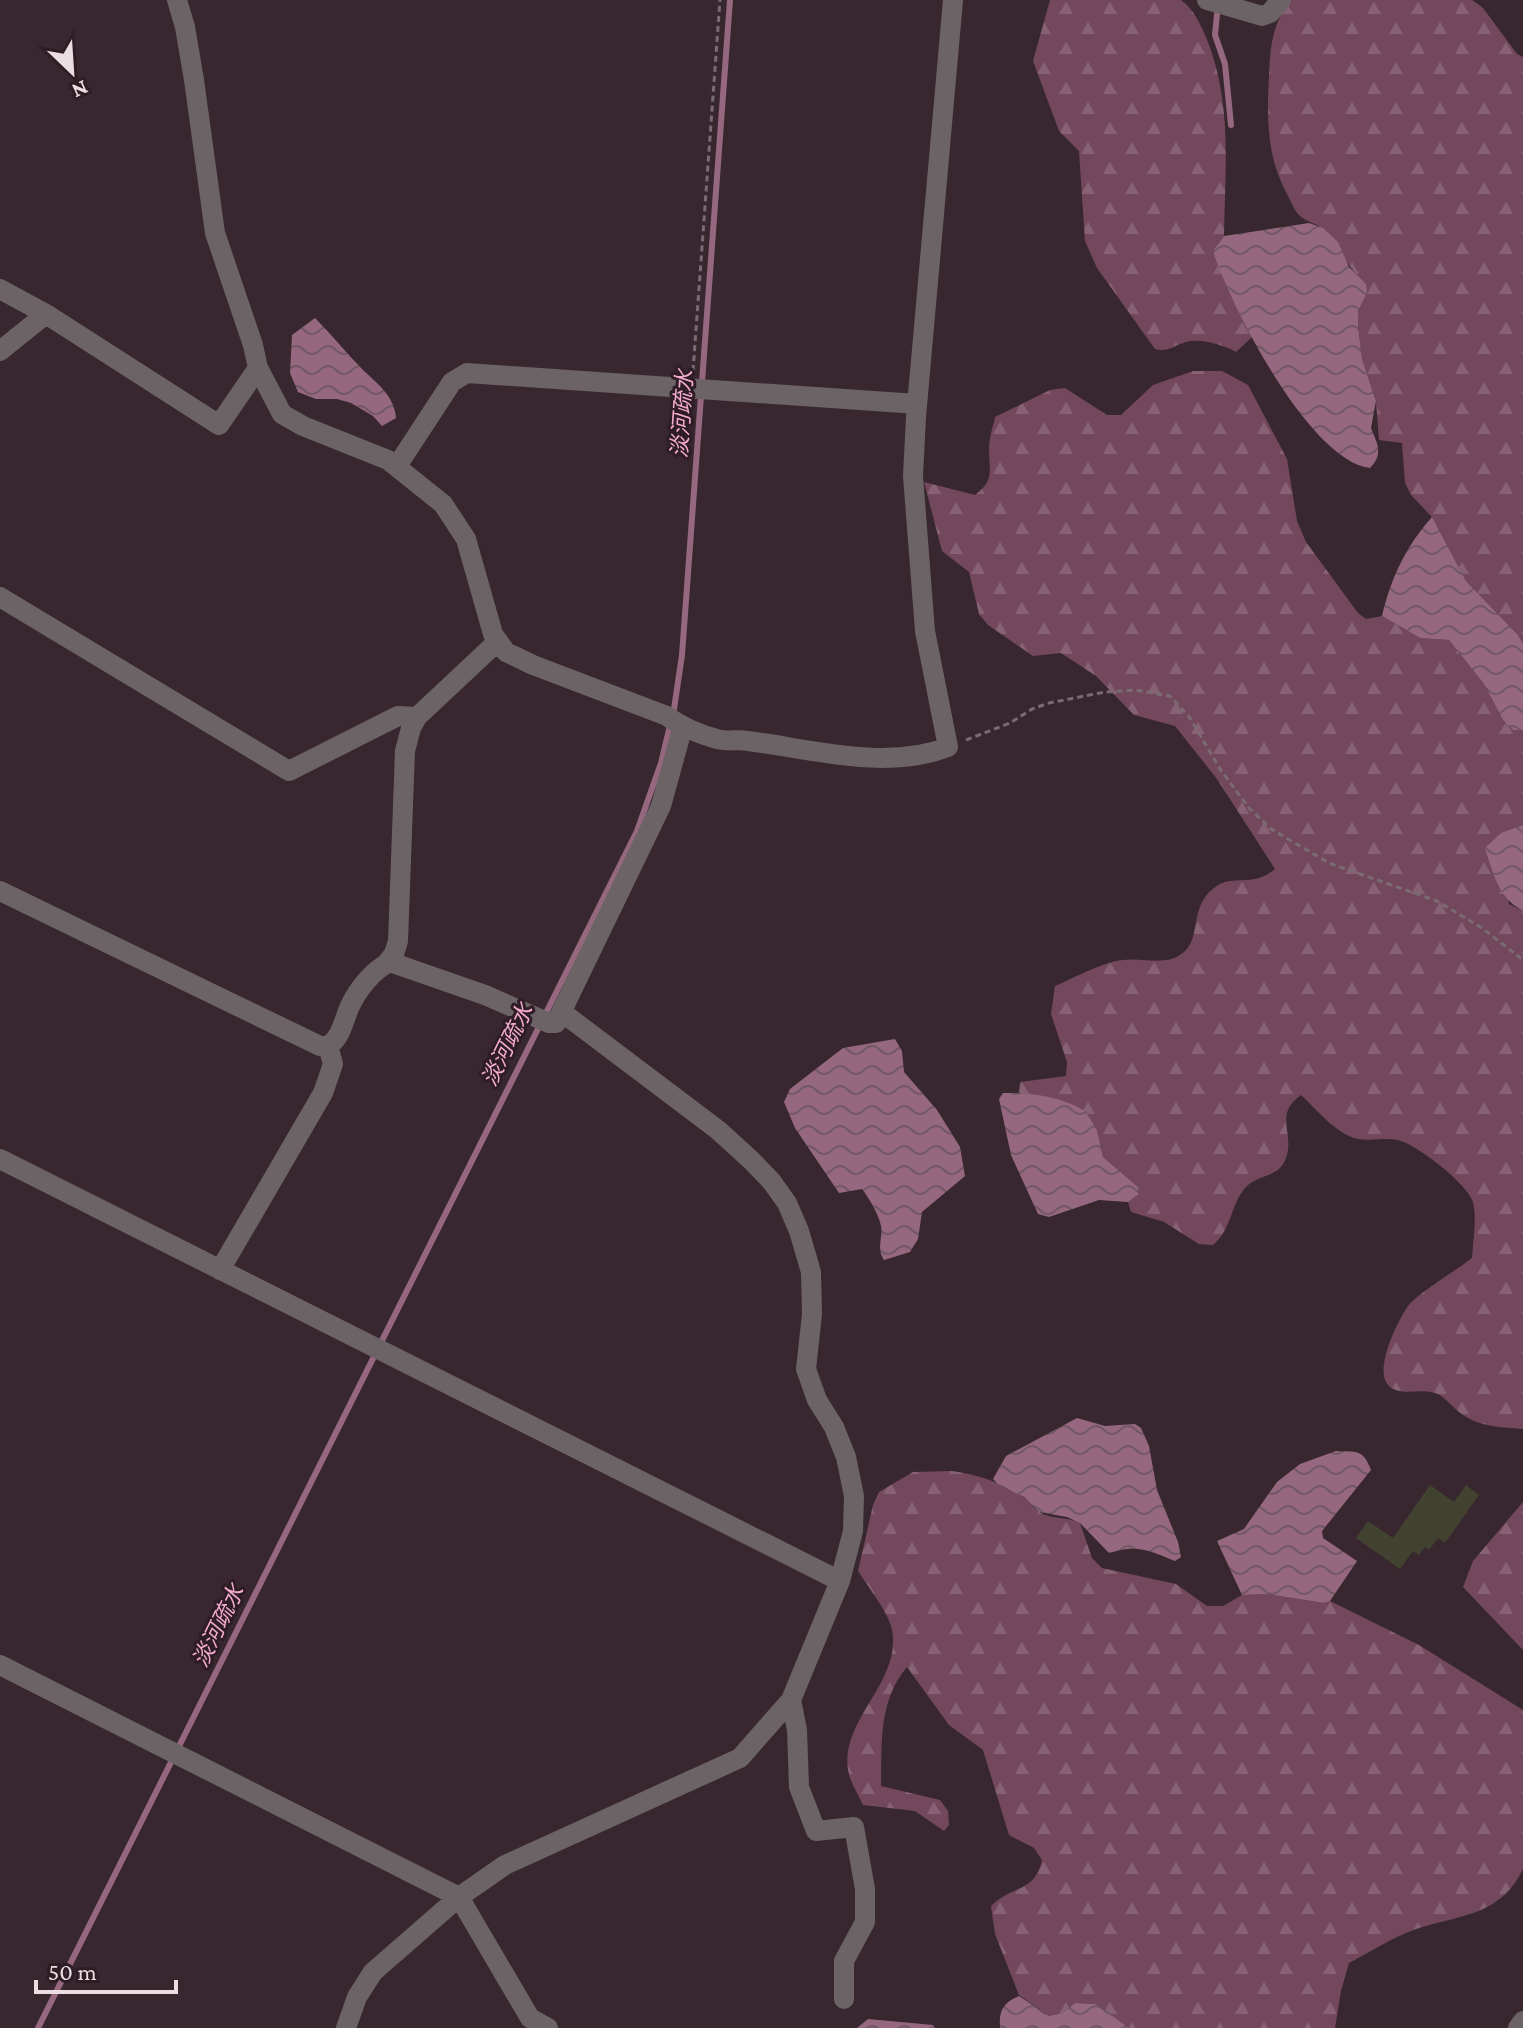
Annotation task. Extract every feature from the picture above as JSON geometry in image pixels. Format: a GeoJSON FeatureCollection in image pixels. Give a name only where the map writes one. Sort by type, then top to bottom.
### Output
{"type":"FeatureCollection","features":[{"type":"Feature","properties":{"kind":"street"},"geometry":{"type":"LineString","coordinates":[[177,0],[192,67],[215,233],[258,368],[282,414],[303,426],[388,460],[443,504],[466,539],[497,642],[506,652],[718,740],[744,740],[851,755],[906,757],[948,747],[925,631],[913,476],[953,0]]}},
{"type":"Feature","properties":{"kind":"street"},"geometry":{"type":"LineString","coordinates":[[1207,0],[1262,16],[1270,13],[1281,0]]}},
{"type":"Feature","properties":{"kind":"street"},"geometry":{"type":"LineString","coordinates":[[0,289],[46,314],[219,425],[258,368]]}},
{"type":"Feature","properties":{"kind":"street"},"geometry":{"type":"LineString","coordinates":[[0,351],[46,314]]}},
{"type":"Feature","properties":{"kind":"street"},"geometry":{"type":"LineString","coordinates":[[397,466],[452,382],[463,374],[473,372],[917,404]]}},
{"type":"Feature","properties":{"kind":"street"},"geometry":{"type":"LineString","coordinates":[[0,597],[289,771],[398,716],[417,717]]}},
{"type":"Feature","properties":{"kind":"street"},"geometry":{"type":"LineString","coordinates":[[328,1046],[340,1032],[349,1008],[361,989],[394,954],[398,941],[405,751],[411,728],[417,717],[497,642]]}},
{"type":"Feature","properties":{"kind":"street"},"geometry":{"type":"LineString","coordinates":[[550,1018],[661,806],[676,721]]}},
{"type":"Feature","properties":{"kind":"street"},"geometry":{"type":"LineString","coordinates":[[0,891],[308,1042],[328,1046]]}},
{"type":"Feature","properties":{"kind":"street"},"geometry":{"type":"LineString","coordinates":[[346,2028],[357,1997],[373,1972],[459,1897],[505,1865],[740,1758],[791,1700],[840,1581],[853,1531],[854,1496],[846,1457],[834,1427],[817,1400],[806,1369],[812,1314],[811,1272],[787,1203],[772,1182],[718,1130],[550,1018],[406,966],[387,963]]}},
{"type":"Feature","properties":{"kind":"street"},"geometry":{"type":"LineString","coordinates":[[220,1270],[323,1093],[333,1064],[328,1046]]}},
{"type":"Feature","properties":{"kind":"street"},"geometry":{"type":"LineString","coordinates":[[0,1159],[840,1581]]}},
{"type":"Feature","properties":{"kind":"street"},"geometry":{"type":"LineString","coordinates":[[0,1665],[459,1897],[530,2018],[548,2028]]}},
{"type":"Feature","properties":{"kind":"street"},"geometry":{"type":"LineString","coordinates":[[791,1700],[797,1730],[799,1787],[816,1831],[854,1827],[857,1843],[865,1889],[865,1922],[844,1961],[844,1999]]}},
{"type":"Feature","properties":{"kind":"street"},"geometry":{"type":"LineString","coordinates":[[1518,2028],[1523,2021]]}},
{"type":"Feature","properties":{"kind":"path"},"geometry":{"type":"LineString","coordinates":[[699,387],[720,0]]}},
{"type":"Feature","properties":{"kind":"path"},"geometry":{"type":"LineString","coordinates":[[948,747],[1010,723],[1032,709],[1049,703],[1105,692],[1135,690],[1170,696],[1190,718],[1220,769],[1249,808],[1271,829],[1329,863],[1437,901],[1482,928],[1523,960]]}},
{"type":"Feature","properties":{"kind":"green space"},"geometry":{"type":"Polygon","coordinates":[[[1050,0],[1181,0],[1198,20],[1214,60],[1224,109],[1224,236],[1213,251],[1252,337],[1236,352],[1198,341],[1155,349],[1097,268],[1085,241],[1079,151],[1059,131],[1033,61],[1050,0]]]}},
{"type":"Feature","properties":{"kind":"green space"},"geometry":{"type":"Polygon","coordinates":[[[1291,0],[1472,0],[1483,8],[1517,54],[1523,57],[1523,644],[1466,581],[1432,517],[1411,495],[1405,483],[1402,443],[1379,440],[1376,401],[1362,359],[1358,326],[1358,311],[1366,284],[1325,231],[1297,213],[1280,179],[1269,136],[1269,65],[1276,26],[1291,0]]]}},
{"type":"Feature","properties":{"kind":"green space"},"geometry":{"type":"Polygon","coordinates":[[[1193,371],[1222,371],[1248,385],[1287,459],[1297,521],[1306,542],[1358,613],[1366,619],[1382,616],[1420,638],[1449,640],[1484,684],[1503,720],[1513,730],[1523,730],[1523,825],[1501,834],[1509,904],[1523,911],[1523,1429],[1474,1421],[1441,1396],[1400,1391],[1388,1385],[1384,1378],[1385,1357],[1408,1306],[1472,1258],[1473,1202],[1462,1185],[1428,1157],[1398,1140],[1359,1139],[1347,1135],[1301,1095],[1293,1102],[1286,1117],[1288,1149],[1283,1164],[1247,1186],[1237,1200],[1220,1238],[1213,1245],[1199,1244],[1164,1222],[1131,1212],[1128,1202],[1139,1194],[1138,1187],[1103,1157],[1097,1130],[1086,1112],[1042,1096],[1019,1093],[1020,1082],[1066,1076],[1067,1062],[1051,1014],[1055,986],[1115,961],[1161,961],[1176,957],[1183,953],[1193,938],[1202,902],[1208,893],[1224,882],[1259,878],[1275,869],[1217,779],[1175,726],[1134,715],[1096,676],[1061,653],[1033,656],[988,625],[979,614],[969,572],[942,551],[924,482],[975,495],[988,480],[989,445],[995,417],[1050,390],[1065,388],[1107,415],[1121,415],[1153,385],[1193,371]]]}},
{"type":"Feature","properties":{"kind":"green space"},"geometry":{"type":"Polygon","coordinates":[[[952,1471],[998,1483],[1023,1497],[1040,1513],[1080,1523],[1092,1558],[1102,1568],[1176,1584],[1207,1606],[1223,1606],[1242,1595],[1266,1594],[1324,1603],[1330,1601],[1419,1645],[1523,1710],[1523,1869],[1513,1885],[1489,1906],[1411,1931],[1349,1963],[1335,2028],[1129,2028],[1096,2004],[1075,2003],[1063,2013],[1049,2016],[1019,1995],[995,1934],[991,1906],[1028,1884],[1039,1871],[1042,1860],[1034,1848],[1009,1835],[983,1750],[949,1725],[907,1667],[886,1709],[881,1786],[940,1800],[948,1811],[949,1825],[944,1831],[915,1811],[863,1805],[848,1770],[848,1751],[853,1734],[888,1667],[893,1649],[892,1630],[887,1616],[858,1571],[873,1505],[879,1492],[913,1472],[952,1471]]]}},
{"type":"Feature","properties":{"kind":"green space"},"geometry":{"type":"Polygon","coordinates":[[[1523,1502],[1523,1650],[1463,1587],[1473,1561],[1523,1502]]]}},
{"type":"Feature","properties":{"kind":"water"},"geometry":{"type":"Polygon","coordinates":[[[1309,223],[1323,228],[1338,242],[1349,267],[1366,284],[1367,292],[1358,311],[1358,326],[1362,359],[1376,401],[1371,428],[1378,453],[1370,468],[1346,459],[1322,439],[1298,411],[1255,342],[1213,251],[1224,236],[1309,223]]]}},
{"type":"Feature","properties":{"kind":"water"},"geometry":{"type":"Polygon","coordinates":[[[315,318],[384,391],[392,403],[396,418],[382,426],[373,416],[351,403],[316,399],[298,392],[290,373],[292,335],[315,318]]]}},
{"type":"Feature","properties":{"kind":"water"},"geometry":{"type":"Polygon","coordinates":[[[1432,517],[1466,581],[1523,644],[1523,730],[1513,730],[1503,720],[1484,684],[1449,640],[1420,638],[1382,616],[1401,563],[1414,539],[1432,517]]]}},
{"type":"Feature","properties":{"kind":"water"},"geometry":{"type":"Polygon","coordinates":[[[1523,825],[1523,911],[1503,892],[1485,848],[1501,833],[1523,825]]]}},
{"type":"Feature","properties":{"kind":"water"},"geometry":{"type":"Polygon","coordinates":[[[895,1039],[902,1051],[904,1072],[937,1110],[960,1147],[965,1176],[922,1212],[918,1239],[910,1252],[884,1260],[880,1252],[880,1222],[868,1197],[862,1189],[839,1193],[795,1128],[784,1102],[790,1089],[843,1048],[895,1039]]]}},
{"type":"Feature","properties":{"kind":"water"},"geometry":{"type":"Polygon","coordinates":[[[1003,1093],[1046,1096],[1086,1112],[1097,1130],[1103,1157],[1138,1187],[1139,1194],[1128,1202],[1099,1200],[1049,1217],[1038,1214],[1011,1155],[999,1099],[1003,1093]]]}},
{"type":"Feature","properties":{"kind":"water"},"geometry":{"type":"Polygon","coordinates":[[[1077,1418],[1105,1426],[1135,1424],[1141,1428],[1149,1446],[1157,1490],[1181,1557],[1175,1561],[1136,1549],[1109,1553],[1080,1523],[1067,1517],[1039,1512],[1024,1497],[993,1479],[1006,1456],[1077,1418]]]}},
{"type":"Feature","properties":{"kind":"water"},"geometry":{"type":"Polygon","coordinates":[[[1336,1451],[1362,1455],[1371,1470],[1322,1531],[1323,1538],[1357,1561],[1330,1601],[1324,1603],[1266,1594],[1242,1595],[1217,1541],[1244,1529],[1277,1482],[1300,1464],[1336,1451]]]}},
{"type":"Feature","properties":{"kind":"water"},"geometry":{"type":"Polygon","coordinates":[[[1019,1996],[1049,2016],[1063,2013],[1075,2003],[1096,2004],[1129,2028],[1000,2028],[1003,2008],[1019,1996]]]}},
{"type":"Feature","properties":{"kind":"water"},"geometry":{"type":"Polygon","coordinates":[[[868,2019],[933,2025],[935,2028],[857,2028],[868,2019]]]}},
{"type":"Feature","properties":{"kind":"building"},"geometry":{"type":"Polygon","coordinates":[[[1430,1485],[1454,1502],[1466,1485],[1479,1495],[1445,1543],[1438,1538],[1429,1550],[1425,1547],[1419,1555],[1413,1551],[1400,1569],[1356,1538],[1368,1521],[1393,1538],[1430,1485]]]}},
{"type":"Feature","properties":{"kind":"waterway","name":"淡河疏水"},"geometry":{"type":"LineString","coordinates":[[38,2028],[637,831],[661,763],[674,709],[682,655],[730,0]]}},
{"type":"Feature","properties":{"kind":"waterway"},"geometry":{"type":"LineString","coordinates":[[1217,14],[1215,35],[1225,64],[1231,125]]}}]}
